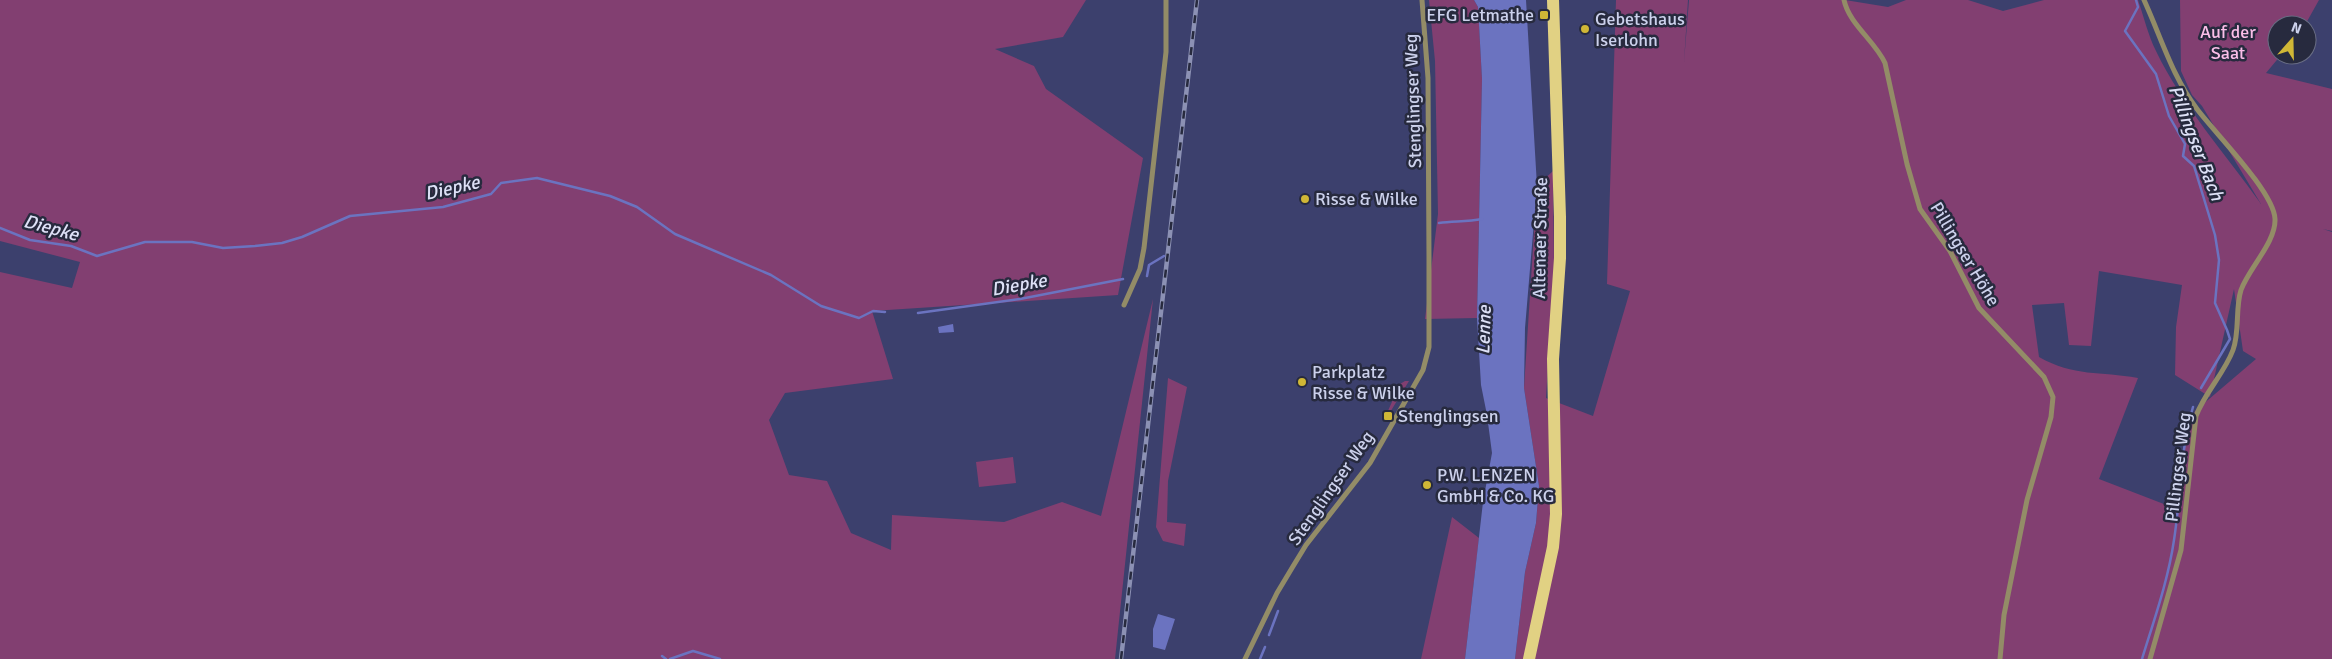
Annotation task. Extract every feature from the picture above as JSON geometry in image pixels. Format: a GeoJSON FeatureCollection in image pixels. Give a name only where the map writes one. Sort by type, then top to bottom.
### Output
{"type":"FeatureCollection","features":[{"type":"Feature","properties":{"kind":"main road","name":"Altenaer Straße"},"geometry":{"type":"LineString","coordinates":[[1530,659],[1553,547],[1557,477],[1552,408],[1552,369],[1560,217],[1553,0]]}},
{"type":"Feature","properties":{"kind":"street"},"geometry":{"type":"LineString","coordinates":[[1124,305],[1140,269],[1144,248],[1163,81],[1166,0]]}},
{"type":"Feature","properties":{"kind":"street","name":"Stenglingser Weg"},"geometry":{"type":"LineString","coordinates":[[1245,659],[1277,593],[1306,545],[1370,463],[1423,370],[1428,347],[1429,247],[1428,78],[1422,0]]}},
{"type":"Feature","properties":{"kind":"street","name":"Pillingser Höhe"},"geometry":{"type":"LineString","coordinates":[[1844,0],[1850,14],[1879,52],[1885,63],[1907,164],[1920,209],[1950,251],[1979,308],[2044,377],[2053,397],[2051,417],[2027,500],[2004,615],[2000,659]]}},
{"type":"Feature","properties":{"kind":"street","name":"Pillingser Weg"},"geometry":{"type":"LineString","coordinates":[[2144,0],[2174,72],[2188,96],[2256,182],[2271,204],[2275,219],[2272,234],[2241,291],[2233,349],[2223,370],[2202,400],[2196,416],[2181,550],[2150,659]]}},
{"type":"Feature","properties":{"kind":"green space"},"geometry":{"type":"Polygon","coordinates":[[[0,0],[1086,0],[1063,37],[995,49],[1034,66],[1046,89],[1143,158],[1118,295],[872,311],[893,379],[785,393],[769,420],[789,475],[827,481],[851,533],[891,550],[892,515],[1004,522],[1062,502],[1101,516],[1153,299],[1115,659],[0,659],[0,272],[72,288],[80,262],[0,241],[0,0]]]}},
{"type":"Feature","properties":{"kind":"green space"},"geometry":{"type":"Polygon","coordinates":[[[1429,0],[1474,0],[1478,7],[1482,79],[1477,318],[1425,319],[1438,214],[1435,61],[1429,0]]]}},
{"type":"Feature","properties":{"kind":"green space","name":"Auf der Saat"},"geometry":{"type":"Polygon","coordinates":[[[1616,0],[1688,0],[1684,62],[1689,0],[1845,0],[1888,7],[1906,0],[1968,0],[2003,11],[2044,0],[2138,0],[2151,39],[2167,72],[2192,111],[2261,204],[2202,106],[2192,95],[2181,71],[2180,0],[2319,0],[2311,15],[2267,15],[2267,65],[2273,65],[2266,73],[2332,89],[2332,231],[2323,229],[2332,232],[2332,659],[1515,659],[1525,572],[1536,523],[1539,486],[1524,388],[1537,186],[1553,171],[1554,266],[1546,398],[1593,416],[1630,291],[1607,284],[1616,0]],[[2099,271],[2091,346],[2069,345],[2064,303],[2032,305],[2039,357],[2076,371],[2138,378],[2099,479],[2169,506],[2195,411],[2256,359],[2243,351],[2234,289],[2210,397],[2175,375],[2176,327],[2182,285],[2099,271]]]}},
{"type":"Feature","properties":{"kind":"green space"},"geometry":{"type":"Polygon","coordinates":[[[1168,378],[1187,387],[1168,481],[1167,522],[1186,524],[1184,546],[1163,541],[1156,527],[1168,378]]]}},
{"type":"Feature","properties":{"kind":"green space"},"geometry":{"type":"Polygon","coordinates":[[[1409,381],[1389,414],[1387,413],[1400,384],[1409,381]]]}},
{"type":"Feature","properties":{"kind":"green space"},"geometry":{"type":"Polygon","coordinates":[[[1013,457],[1016,483],[979,487],[976,462],[1013,457]]]}},
{"type":"Feature","properties":{"kind":"green space"},"geometry":{"type":"Polygon","coordinates":[[[1452,517],[1479,538],[1465,659],[1421,659],[1452,517]]]}},
{"type":"Feature","properties":{"kind":"water","name":"Lenne"},"geometry":{"type":"Polygon","coordinates":[[[1474,0],[1526,0],[1537,186],[1525,328],[1524,388],[1539,486],[1536,523],[1525,572],[1515,659],[1465,659],[1483,502],[1492,453],[1481,385],[1477,318],[1482,79],[1478,7],[1474,0]]]}},
{"type":"Feature","properties":{"kind":"water"},"geometry":{"type":"Polygon","coordinates":[[[953,324],[954,332],[939,333],[938,327],[953,324]]]}},
{"type":"Feature","properties":{"kind":"water"},"geometry":{"type":"Polygon","coordinates":[[[1158,614],[1175,619],[1165,650],[1153,647],[1153,629],[1158,614]]]}},
{"type":"Feature","properties":{"kind":"waterway","name":"Pillingser Bach"},"geometry":{"type":"LineString","coordinates":[[2136,0],[2138,7],[2125,31],[2156,74],[2169,116],[2185,144],[2183,156],[2194,166],[2215,235],[2219,260],[2215,303],[2230,339],[2201,388]]}},
{"type":"Feature","properties":{"kind":"waterway","name":"Diepke"},"geometry":{"type":"LineString","coordinates":[[0,228],[30,240],[71,246],[97,256],[145,242],[192,242],[223,248],[255,246],[282,243],[302,237],[350,216],[443,207],[491,194],[501,183],[537,178],[610,196],[637,207],[675,234],[771,275],[821,306],[859,318],[873,311],[885,312]]}},
{"type":"Feature","properties":{"kind":"waterway","name":"Diepke"},"geometry":{"type":"LineString","coordinates":[[1439,223],[1482,219]]}},
{"type":"Feature","properties":{"kind":"waterway","name":"Diepke"},"geometry":{"type":"LineString","coordinates":[[1147,276],[1149,265],[1164,256]]}},
{"type":"Feature","properties":{"kind":"waterway","name":"Diepke"},"geometry":{"type":"LineString","coordinates":[[918,313],[1020,299],[1123,279]]}},
{"type":"Feature","properties":{"kind":"waterway","name":"Pillingser Bach"},"geometry":{"type":"LineString","coordinates":[[2142,659],[2168,570],[2186,440],[2193,407]]}},
{"type":"Feature","properties":{"kind":"waterway"},"geometry":{"type":"LineString","coordinates":[[1269,635],[1278,611]]}},
{"type":"Feature","properties":{"kind":"waterway"},"geometry":{"type":"LineString","coordinates":[[1260,659],[1265,647]]}},
{"type":"Feature","properties":{"kind":"waterway"},"geometry":{"type":"LineString","coordinates":[[670,659],[693,651],[720,659]]}},
{"type":"Feature","properties":{"kind":"waterway"},"geometry":{"type":"LineString","coordinates":[[662,656],[666,659]]}},
{"type":"Feature","properties":{"kind":"railway"},"geometry":{"type":"LineString","coordinates":[[1121,659],[1197,0]]}},
{"type":"Feature","properties":{"kind":"place","name":"EFG Letmathe"},"geometry":{"type":"Point","coordinates":[1544,15]}},
{"type":"Feature","properties":{"kind":"place","name":"Gebetshaus Iserlohn"},"geometry":{"type":"Point","coordinates":[1585,29]}},
{"type":"Feature","properties":{"kind":"place","name":"Risse & Wilke"},"geometry":{"type":"Point","coordinates":[1305,199]}},
{"type":"Feature","properties":{"kind":"place","name":"Parkplatz Risse & Wilke"},"geometry":{"type":"Point","coordinates":[1302,382]}},
{"type":"Feature","properties":{"kind":"place","name":"Stenglingsen"},"geometry":{"type":"Point","coordinates":[1388,416]}},
{"type":"Feature","properties":{"kind":"place","name":"P.W. LENZEN GmbH & Co. KG"},"geometry":{"type":"Point","coordinates":[1427,485]}}]}
